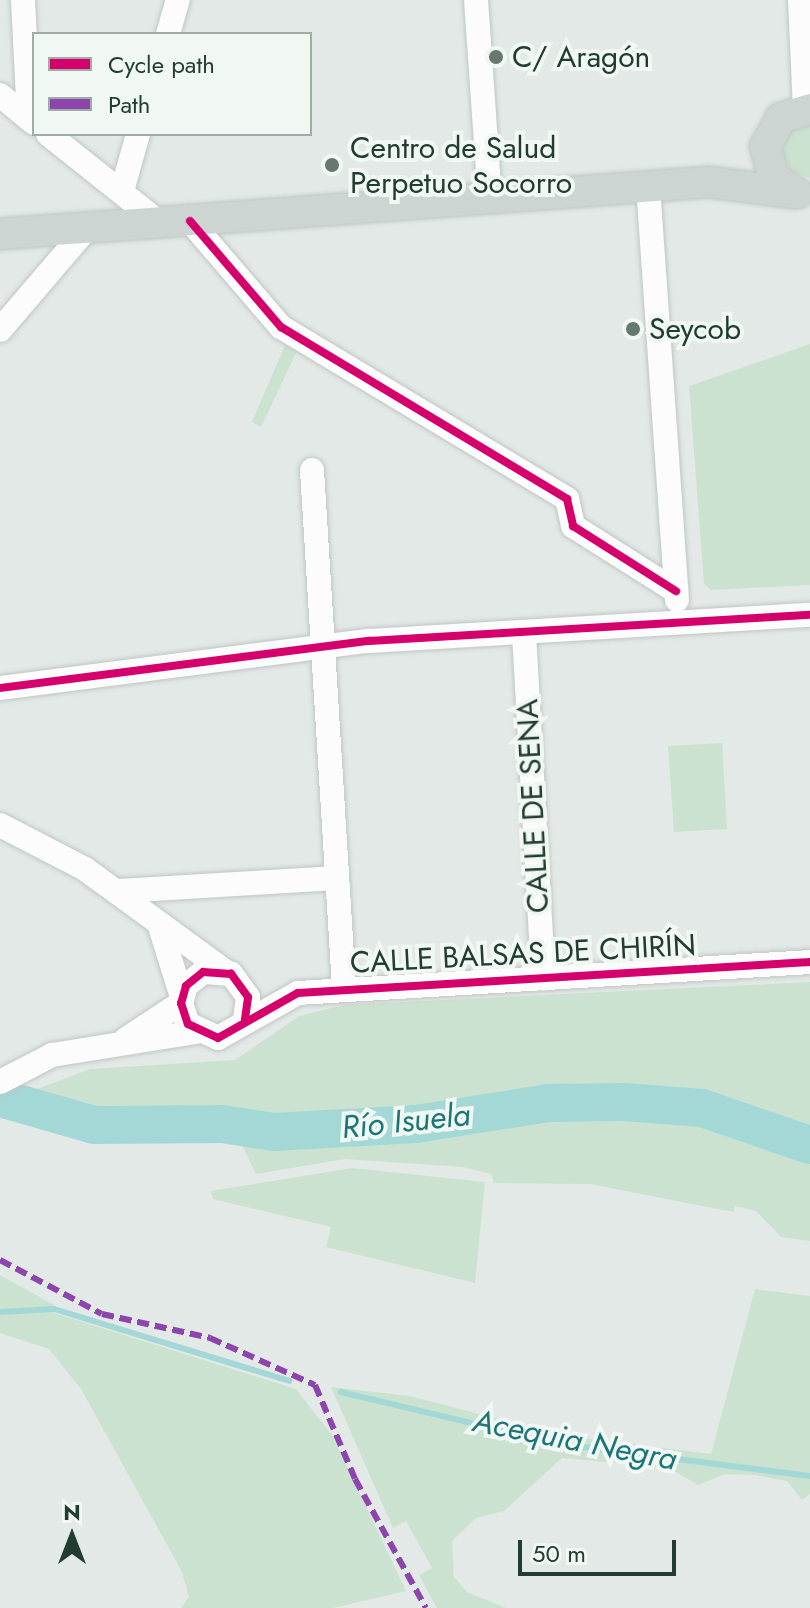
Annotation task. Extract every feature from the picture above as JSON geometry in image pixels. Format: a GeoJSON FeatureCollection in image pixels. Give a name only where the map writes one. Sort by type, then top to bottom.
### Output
{"type":"FeatureCollection","features":[{"type":"Feature","properties":{"kind":"main road"},"geometry":{"type":"LineString","coordinates":[[709,182],[765,147],[781,118],[808,109]]}},
{"type":"Feature","properties":{"kind":"main road"},"geometry":{"type":"LineString","coordinates":[[765,147],[770,171],[802,194]]}},
{"type":"Feature","properties":{"kind":"main road"},"geometry":{"type":"LineString","coordinates":[[0,234],[709,182],[802,194]]}},
{"type":"Feature","properties":{"kind":"street"},"geometry":{"type":"LineString","coordinates":[[23,0],[32,80]]}},
{"type":"Feature","properties":{"kind":"street"},"geometry":{"type":"LineString","coordinates":[[169,32],[178,0]]}},
{"type":"Feature","properties":{"kind":"street"},"geometry":{"type":"LineString","coordinates":[[476,0],[490,199]]}},
{"type":"Feature","properties":{"kind":"street"},"geometry":{"type":"LineString","coordinates":[[800,0],[808,109]]}},
{"type":"Feature","properties":{"kind":"street"},"geometry":{"type":"LineString","coordinates":[[0,95],[32,121]]}},
{"type":"Feature","properties":{"kind":"street"},"geometry":{"type":"LineString","coordinates":[[51,136],[122,191],[175,222],[281,327],[567,499],[573,526],[676,591]]}},
{"type":"Feature","properties":{"kind":"street"},"geometry":{"type":"LineString","coordinates":[[122,191],[137,136]]}},
{"type":"Feature","properties":{"kind":"street"},"geometry":{"type":"LineString","coordinates":[[648,186],[679,622]]}},
{"type":"Feature","properties":{"kind":"street"},"geometry":{"type":"LineString","coordinates":[[0,330],[87,228]]}},
{"type":"Feature","properties":{"kind":"street"},"geometry":{"type":"LineString","coordinates":[[312,470],[344,988]]}},
{"type":"Feature","properties":{"kind":"street"},"geometry":{"type":"LineString","coordinates":[[0,688],[323,648],[810,615]]}},
{"type":"Feature","properties":{"kind":"street","name":"CALLE DE SENA"},"geometry":{"type":"LineString","coordinates":[[524,633],[543,978]]}},
{"type":"Feature","properties":{"kind":"street","name":"CALLE BALSAS DE CHIRÍN"},"geometry":{"type":"LineString","coordinates":[[0,825],[119,891],[159,925],[231,975],[288,994]]}},
{"type":"Feature","properties":{"kind":"street"},"geometry":{"type":"LineString","coordinates":[[119,891],[337,878]]}},
{"type":"Feature","properties":{"kind":"street"},"geometry":{"type":"LineString","coordinates":[[159,925],[181,1000],[196,1032]]}},
{"type":"Feature","properties":{"kind":"street","name":"CALLE BALSAS DE CHIRÍN"},"geometry":{"type":"LineString","coordinates":[[245,1019],[288,994],[344,988],[810,962]]}},
{"type":"Feature","properties":{"kind":"street"},"geometry":{"type":"LineString","coordinates":[[2,1080],[52,1055],[126,1039],[196,1032],[223,1036],[245,1019],[248,997],[231,975],[198,975],[181,1000],[126,1039]]}},
{"type":"Feature","properties":{"kind":"green space"},"geometry":{"type":"Polygon","coordinates":[[[801,125],[810,125],[810,178],[791,171],[782,153],[788,134],[801,125]]]}},
{"type":"Feature","properties":{"kind":"green space"},"geometry":{"type":"Polygon","coordinates":[[[810,344],[810,585],[711,590],[704,584],[689,386],[810,344]]]}},
{"type":"Feature","properties":{"kind":"green space"},"geometry":{"type":"Polygon","coordinates":[[[285,345],[297,351],[261,427],[252,422],[285,345]]]}},
{"type":"Feature","properties":{"kind":"green space"},"geometry":{"type":"Polygon","coordinates":[[[722,743],[727,829],[674,832],[668,746],[722,743]]]}},
{"type":"Feature","properties":{"kind":"green space"},"geometry":{"type":"Polygon","coordinates":[[[810,982],[810,1241],[781,1237],[756,1211],[735,1206],[733,1212],[590,1184],[494,1183],[491,1174],[463,1167],[345,1159],[256,1174],[242,1145],[257,1119],[73,1110],[21,1095],[90,1069],[235,1060],[299,1016],[343,1005],[810,982]]]}},
{"type":"Feature","properties":{"kind":"green space"},"geometry":{"type":"Polygon","coordinates":[[[352,1168],[485,1182],[475,1283],[326,1247],[331,1227],[213,1199],[211,1191],[352,1168]]]}},
{"type":"Feature","properties":{"kind":"green space"},"geometry":{"type":"Polygon","coordinates":[[[0,1275],[54,1305],[51,1312],[296,1389],[332,1435],[406,1591],[333,1608],[181,1608],[189,1597],[182,1572],[81,1389],[49,1349],[0,1333],[0,1275]]]}},
{"type":"Feature","properties":{"kind":"green space"},"geometry":{"type":"Polygon","coordinates":[[[755,1289],[810,1296],[810,1494],[802,1500],[787,1481],[754,1475],[725,1474],[698,1485],[669,1468],[562,1458],[504,1511],[476,1518],[452,1541],[454,1577],[467,1592],[506,1608],[437,1608],[419,1575],[432,1568],[406,1521],[393,1528],[331,1387],[410,1396],[560,1435],[711,1454],[755,1289]]]}},
{"type":"Feature","properties":{"kind":"waterway","name":"Río Isuela"},"geometry":{"type":"LineString","coordinates":[[0,1098],[94,1125],[222,1124],[274,1132],[416,1124],[548,1103],[624,1102],[702,1108],[810,1145]]}},
{"type":"Feature","properties":{"kind":"waterway","name":"Acequia Negra"},"geometry":{"type":"LineString","coordinates":[[0,1312],[54,1309],[289,1381]]}},
{"type":"Feature","properties":{"kind":"waterway","name":"Acequia Negra"},"geometry":{"type":"LineString","coordinates":[[341,1392],[560,1444],[810,1476]]}},
{"type":"Feature","properties":{"kind":"marked path"},"geometry":{"type":"LineString","coordinates":[[0,1260],[102,1314],[210,1338],[315,1385],[355,1479],[426,1608]]}},
{"type":"Feature","properties":{"kind":"cycle path"},"geometry":{"type":"LineString","coordinates":[[190,221],[281,327],[567,499],[573,526],[676,591]]}},
{"type":"Feature","properties":{"kind":"cycle path"},"geometry":{"type":"LineString","coordinates":[[0,688],[369,641],[810,615]]}},
{"type":"Feature","properties":{"kind":"cycle path"},"geometry":{"type":"LineString","coordinates":[[245,1019],[248,997],[231,974],[203,972],[186,986],[181,1003],[188,1024],[218,1038],[298,993],[810,962]]}},
{"type":"Feature","properties":{"kind":"place","name":"C/ Aragón"},"geometry":{"type":"Point","coordinates":[496,57]}},
{"type":"Feature","properties":{"kind":"place","name":"Centro de Salud Perpetuo Socorro"},"geometry":{"type":"Point","coordinates":[332,165]}},
{"type":"Feature","properties":{"kind":"place","name":"Seycob"},"geometry":{"type":"Point","coordinates":[633,329]}}]}
